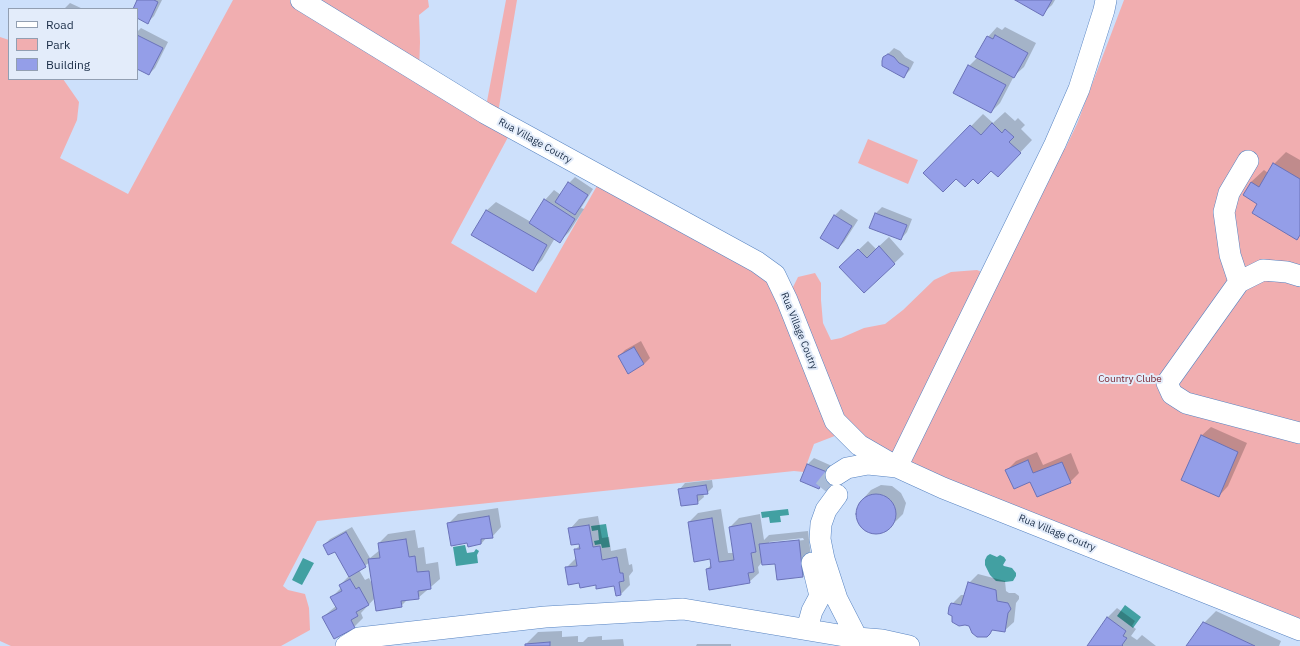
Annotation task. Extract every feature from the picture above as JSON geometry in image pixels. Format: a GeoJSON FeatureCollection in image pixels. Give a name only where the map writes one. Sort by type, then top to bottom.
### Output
{"type":"FeatureCollection","features":[{"type":"Feature","properties":{"kind":"street","name":"Rua Village Coutry"},"geometry":{"type":"LineString","coordinates":[[301,0],[485,113],[757,262],[775,274],[787,300],[835,421],[859,445],[897,467],[943,488],[1300,630]]}},
{"type":"Feature","properties":{"kind":"street"},"geometry":{"type":"LineString","coordinates":[[858,638],[837,599],[824,559],[820,539],[821,524],[826,510],[836,486],[847,468],[868,464],[897,467],[1055,144],[1079,89],[1106,0]]}},
{"type":"Feature","properties":{"kind":"street"},"geometry":{"type":"LineString","coordinates":[[1239,282],[1230,255],[1224,212],[1229,193],[1248,161]]}},
{"type":"Feature","properties":{"kind":"street"},"geometry":{"type":"LineString","coordinates":[[1300,276],[1287,272],[1263,270],[1239,282],[1167,383],[1172,394],[1186,403],[1300,433]]}},
{"type":"Feature","properties":{"kind":"street"},"geometry":{"type":"LineString","coordinates":[[807,629],[812,611],[820,596],[808,541],[810,522],[816,506],[836,486]]}},
{"type":"Feature","properties":{"kind":"street"},"geometry":{"type":"LineString","coordinates":[[346,646],[359,638],[544,617],[683,609],[858,638],[882,640],[909,646]]}},
{"type":"Feature","properties":{"kind":"green space","name":"Country Clube"},"geometry":{"type":"Polygon","coordinates":[[[233,0],[428,0],[429,7],[419,15],[419,72],[485,112],[506,0],[517,0],[497,119],[513,128],[451,243],[536,293],[602,177],[757,262],[787,299],[798,277],[815,273],[821,283],[823,323],[831,340],[841,338],[864,328],[885,324],[903,310],[934,280],[951,272],[977,270],[990,276],[1055,144],[1065,149],[1077,124],[1124,0],[1300,0],[1300,630],[943,488],[845,432],[814,444],[804,472],[794,471],[317,521],[283,586],[288,590],[305,594],[309,608],[310,630],[281,646],[11,646],[0,641],[0,37],[8,40],[8,80],[64,80],[79,102],[77,120],[60,158],[128,194],[233,0]]]}},
{"type":"Feature","properties":{"kind":"green space"},"geometry":{"type":"Polygon","coordinates":[[[868,139],[918,160],[908,184],[858,163],[868,139]]]}},
{"type":"Feature","properties":{"kind":"shaded area"},"geometry":{"type":"Polygon","coordinates":[[[788,509],[789,515],[780,516],[781,522],[770,523],[769,517],[762,518],[761,512],[788,509]]]}},
{"type":"Feature","properties":{"kind":"shaded area"},"geometry":{"type":"Polygon","coordinates":[[[606,524],[610,547],[602,548],[601,544],[595,545],[594,541],[599,540],[598,530],[592,531],[591,526],[606,524]]]}},
{"type":"Feature","properties":{"kind":"shaded area"},"geometry":{"type":"Polygon","coordinates":[[[465,545],[467,553],[474,552],[476,549],[479,551],[477,555],[478,563],[456,566],[453,547],[465,545]]]}},
{"type":"Feature","properties":{"kind":"shaded area"},"geometry":{"type":"Polygon","coordinates":[[[990,554],[997,557],[1000,555],[1004,557],[1006,560],[1003,565],[1012,568],[1016,573],[1013,581],[996,581],[990,575],[985,565],[985,560],[990,554]]]}},
{"type":"Feature","properties":{"kind":"shaded area"},"geometry":{"type":"Polygon","coordinates":[[[303,558],[314,563],[302,585],[292,580],[303,558]]]}},
{"type":"Feature","properties":{"kind":"shaded area"},"geometry":{"type":"Polygon","coordinates":[[[1125,605],[1141,617],[1133,628],[1117,616],[1125,605]]]}},
{"type":"Feature","properties":{"kind":"building"},"geometry":{"type":"Polygon","coordinates":[[[137,0],[154,0],[158,2],[148,24],[138,19],[138,8],[133,8],[137,0]]]}},
{"type":"Feature","properties":{"kind":"building"},"geometry":{"type":"Polygon","coordinates":[[[1015,0],[1052,0],[1043,16],[1015,0]]]}},
{"type":"Feature","properties":{"kind":"building"},"geometry":{"type":"Polygon","coordinates":[[[995,35],[1028,53],[1014,78],[975,57],[987,36],[993,39],[995,35]]]}},
{"type":"Feature","properties":{"kind":"building"},"geometry":{"type":"Polygon","coordinates":[[[138,36],[163,48],[149,75],[138,70],[138,36]]]}},
{"type":"Feature","properties":{"kind":"building"},"geometry":{"type":"Polygon","coordinates":[[[888,54],[894,57],[899,63],[909,68],[904,78],[882,66],[883,57],[888,54]]]}},
{"type":"Feature","properties":{"kind":"building"},"geometry":{"type":"Polygon","coordinates":[[[968,65],[1006,85],[991,113],[953,93],[968,65]]]}},
{"type":"Feature","properties":{"kind":"building"},"geometry":{"type":"Polygon","coordinates":[[[992,123],[1002,133],[1005,129],[1014,137],[1009,142],[1021,153],[998,177],[991,171],[978,184],[973,179],[965,187],[956,179],[943,192],[923,173],[970,125],[981,135],[992,123]]]}},
{"type":"Feature","properties":{"kind":"building"},"geometry":{"type":"Polygon","coordinates":[[[1273,163],[1300,179],[1300,235],[1297,240],[1252,213],[1257,204],[1243,195],[1251,182],[1259,187],[1273,163]]]}},
{"type":"Feature","properties":{"kind":"building"},"geometry":{"type":"Polygon","coordinates":[[[568,182],[588,195],[575,215],[555,202],[568,182]]]}},
{"type":"Feature","properties":{"kind":"building"},"geometry":{"type":"Polygon","coordinates":[[[544,199],[575,219],[560,243],[529,223],[544,199]]]}},
{"type":"Feature","properties":{"kind":"building"},"geometry":{"type":"Polygon","coordinates":[[[486,210],[547,245],[533,271],[471,235],[486,210]]]}},
{"type":"Feature","properties":{"kind":"building"},"geometry":{"type":"Polygon","coordinates":[[[875,213],[907,225],[901,240],[869,228],[875,213]]]}},
{"type":"Feature","properties":{"kind":"building"},"geometry":{"type":"Polygon","coordinates":[[[834,215],[852,226],[838,249],[820,238],[834,215]]]}},
{"type":"Feature","properties":{"kind":"building"},"geometry":{"type":"Polygon","coordinates":[[[879,246],[895,264],[864,293],[839,267],[858,249],[867,258],[879,246]]]}},
{"type":"Feature","properties":{"kind":"building"},"geometry":{"type":"Polygon","coordinates":[[[634,347],[644,364],[628,374],[618,356],[634,347]]]}},
{"type":"Feature","properties":{"kind":"building"},"geometry":{"type":"Polygon","coordinates":[[[1201,435],[1238,452],[1219,497],[1181,480],[1201,435]]]}},
{"type":"Feature","properties":{"kind":"building"},"geometry":{"type":"Polygon","coordinates":[[[1028,460],[1033,473],[1062,462],[1071,483],[1037,497],[1030,482],[1014,489],[1005,470],[1028,460]]]}},
{"type":"Feature","properties":{"kind":"building"},"geometry":{"type":"Polygon","coordinates":[[[807,464],[827,472],[819,489],[800,481],[807,464]]]}},
{"type":"Feature","properties":{"kind":"building"},"geometry":{"type":"Polygon","coordinates":[[[706,485],[708,494],[697,495],[698,504],[681,506],[678,489],[706,485]]]}},
{"type":"Feature","properties":{"kind":"building"},"geometry":{"type":"Polygon","coordinates":[[[880,494],[887,497],[893,503],[896,514],[895,522],[887,531],[880,534],[872,534],[865,531],[857,522],[856,510],[859,503],[868,495],[880,494]]]}},
{"type":"Feature","properties":{"kind":"building"},"geometry":{"type":"Polygon","coordinates":[[[489,516],[493,538],[481,539],[481,544],[468,547],[467,543],[451,546],[447,523],[489,516]]]}},
{"type":"Feature","properties":{"kind":"building"},"geometry":{"type":"Polygon","coordinates":[[[712,518],[719,562],[734,560],[729,527],[751,523],[756,552],[751,553],[754,572],[748,573],[750,583],[709,590],[706,569],[711,568],[710,559],[694,562],[688,522],[712,518]]]}},
{"type":"Feature","properties":{"kind":"building"},"geometry":{"type":"Polygon","coordinates":[[[589,525],[593,547],[600,546],[602,560],[617,557],[620,573],[623,573],[624,581],[619,582],[621,595],[616,596],[614,586],[596,589],[596,585],[580,588],[579,583],[568,585],[565,567],[577,566],[574,549],[580,549],[579,544],[571,545],[568,528],[589,525]]]}},
{"type":"Feature","properties":{"kind":"building"},"geometry":{"type":"Polygon","coordinates":[[[346,532],[366,567],[349,577],[335,552],[328,555],[323,545],[346,532]]]}},
{"type":"Feature","properties":{"kind":"building"},"geometry":{"type":"Polygon","coordinates":[[[406,539],[409,557],[415,556],[417,572],[429,571],[431,589],[418,591],[419,599],[401,601],[402,607],[376,611],[368,559],[380,558],[378,543],[406,539]]]}},
{"type":"Feature","properties":{"kind":"building"},"geometry":{"type":"Polygon","coordinates":[[[799,540],[803,577],[777,580],[775,564],[762,565],[759,544],[799,540]]]}},
{"type":"Feature","properties":{"kind":"building"},"geometry":{"type":"Polygon","coordinates":[[[350,579],[356,589],[359,587],[369,605],[356,612],[358,616],[351,620],[355,628],[334,639],[322,617],[337,609],[330,597],[342,591],[339,585],[350,579]]]}},
{"type":"Feature","properties":{"kind":"building"},"geometry":{"type":"Polygon","coordinates":[[[968,582],[996,590],[997,601],[1008,603],[1011,609],[1008,613],[1005,632],[992,630],[987,637],[977,637],[972,633],[969,626],[959,626],[952,622],[952,616],[948,614],[949,607],[951,603],[961,605],[968,582]]]}},
{"type":"Feature","properties":{"kind":"building"},"geometry":{"type":"Polygon","coordinates":[[[1107,617],[1126,631],[1123,636],[1127,638],[1122,645],[1123,646],[1087,646],[1107,617]]]}},
{"type":"Feature","properties":{"kind":"building"},"geometry":{"type":"Polygon","coordinates":[[[1203,622],[1223,631],[1255,646],[1186,646],[1203,622]]]}},
{"type":"Feature","properties":{"kind":"building"},"geometry":{"type":"Polygon","coordinates":[[[550,642],[550,646],[525,646],[525,644],[550,642]]]}},
{"type":"Feature","properties":{"kind":"tunnel"},"geometry":{"type":"LineString","coordinates":[[824,490],[836,475]]}}]}
